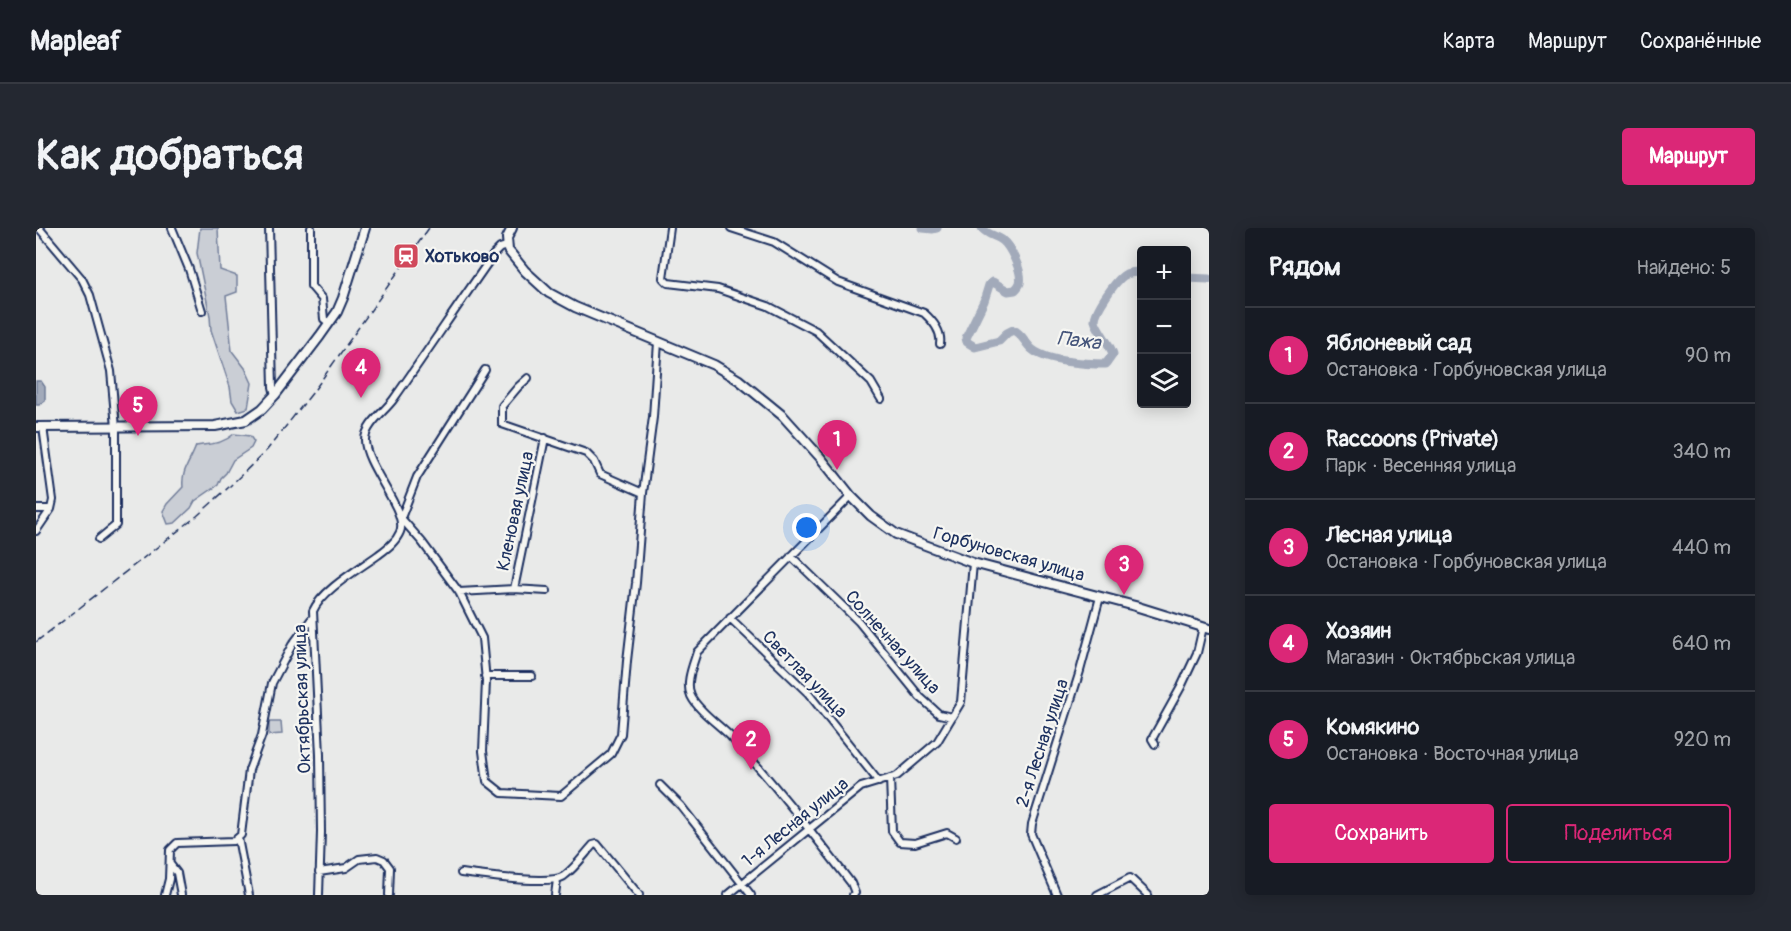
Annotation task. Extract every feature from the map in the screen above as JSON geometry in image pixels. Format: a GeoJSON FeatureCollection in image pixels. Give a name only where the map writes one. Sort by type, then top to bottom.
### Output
{"type":"FeatureCollection","features":[{"type":"Feature","properties":{"kind":"main road"},"geometry":{"type":"LineString","coordinates":[[40,427],[215,426],[238,423],[254,416],[275,395],[330,324],[343,298],[365,228]]}},
{"type":"Feature","properties":{"kind":"main road"},"geometry":{"type":"LineString","coordinates":[[507,246],[508,234],[512,228]]}},
{"type":"Feature","properties":{"kind":"main road","name":"Горбуновская улица"},"geometry":{"type":"LineString","coordinates":[[507,246],[518,264],[549,293],[575,307],[714,365],[739,380],[783,416],[820,457],[850,496],[871,516],[896,534],[973,563],[1206,628]]}},
{"type":"Feature","properties":{"kind":"street"},"geometry":{"type":"LineString","coordinates":[[50,228],[41,231],[82,279],[90,295],[111,371],[116,427],[116,525],[99,539]]}},
{"type":"Feature","properties":{"kind":"street"},"geometry":{"type":"LineString","coordinates":[[172,228],[189,269],[202,311]]}},
{"type":"Feature","properties":{"kind":"street"},"geometry":{"type":"LineString","coordinates":[[269,228],[275,395]]}},
{"type":"Feature","properties":{"kind":"street"},"geometry":{"type":"LineString","coordinates":[[311,228],[311,286],[322,299],[324,319],[330,324]]}},
{"type":"Feature","properties":{"kind":"street"},"geometry":{"type":"LineString","coordinates":[[670,228],[663,278],[668,283],[718,289],[768,306],[816,331],[871,382],[881,399]]}},
{"type":"Feature","properties":{"kind":"street"},"geometry":{"type":"LineString","coordinates":[[731,228],[774,242],[838,282],[924,314],[934,322],[941,339],[940,344]]}},
{"type":"Feature","properties":{"kind":"street"},"geometry":{"type":"LineString","coordinates":[[507,246],[500,248],[494,254],[392,401],[369,429],[365,441],[371,461],[401,518],[459,592],[482,638],[485,676],[483,751],[488,781],[502,793],[561,796],[611,754],[621,734],[643,493],[653,417],[658,342]]}},
{"type":"Feature","properties":{"kind":"street","name":"Октябрьская улица"},"geometry":{"type":"LineString","coordinates":[[319,895],[320,766],[313,611],[327,592],[394,541],[400,532],[401,518],[417,477],[485,370]]}},
{"type":"Feature","properties":{"kind":"street"},"geometry":{"type":"LineString","coordinates":[[528,378],[502,406],[502,424],[586,453],[594,461],[600,474],[643,493]]}},
{"type":"Feature","properties":{"kind":"street"},"geometry":{"type":"LineString","coordinates":[[36,531],[51,509],[53,500],[40,427]]}},
{"type":"Feature","properties":{"kind":"street","name":"Кленовая улица"},"geometry":{"type":"LineString","coordinates":[[514,589],[545,438]]}},
{"type":"Feature","properties":{"kind":"street"},"geometry":{"type":"LineString","coordinates":[[850,496],[697,652],[689,683],[690,695],[732,737],[809,830],[851,883],[855,893],[853,895]]}},
{"type":"Feature","properties":{"kind":"street"},"geometry":{"type":"LineString","coordinates":[[36,509],[51,509]]}},
{"type":"Feature","properties":{"kind":"street","name":"Солнечная улица"},"geometry":{"type":"LineString","coordinates":[[790,556],[859,622],[920,697],[939,714],[952,717]]}},
{"type":"Feature","properties":{"kind":"street","name":"1-я Лесная улица"},"geometry":{"type":"LineString","coordinates":[[728,895],[861,787],[897,776],[937,742],[961,702],[973,563]]}},
{"type":"Feature","properties":{"kind":"street"},"geometry":{"type":"LineString","coordinates":[[459,592],[514,589],[547,591]]}},
{"type":"Feature","properties":{"kind":"street","name":"2-я Лесная улица"},"geometry":{"type":"LineString","coordinates":[[1057,895],[1032,834],[1032,824],[1100,597]]}},
{"type":"Feature","properties":{"kind":"street"},"geometry":{"type":"LineString","coordinates":[[165,895],[169,879],[170,850],[177,843],[234,841],[241,835],[249,770],[262,735],[272,683],[292,645],[313,617]]}},
{"type":"Feature","properties":{"kind":"street","name":"Светлая улица"},"geometry":{"type":"LineString","coordinates":[[730,618],[808,693],[879,782]]}},
{"type":"Feature","properties":{"kind":"street"},"geometry":{"type":"LineString","coordinates":[[1155,744],[1152,739],[1181,687],[1206,628]]}},
{"type":"Feature","properties":{"kind":"street"},"geometry":{"type":"LineString","coordinates":[[485,676],[532,676]]}},
{"type":"Feature","properties":{"kind":"street"},"geometry":{"type":"LineString","coordinates":[[890,778],[891,831],[900,842],[915,843],[947,833],[956,838]]}},
{"type":"Feature","properties":{"kind":"street"},"geometry":{"type":"LineString","coordinates":[[660,785],[681,806],[751,895]]}},
{"type":"Feature","properties":{"kind":"street"},"geometry":{"type":"LineString","coordinates":[[238,838],[249,895]]}},
{"type":"Feature","properties":{"kind":"street"},"geometry":{"type":"LineString","coordinates":[[461,873],[541,881],[557,880],[564,877],[593,845],[597,844],[639,895]]}},
{"type":"Feature","properties":{"kind":"street"},"geometry":{"type":"LineString","coordinates":[[319,872],[344,869],[357,860],[377,857],[390,868],[389,895]]}},
{"type":"Feature","properties":{"kind":"street"},"geometry":{"type":"LineString","coordinates":[[170,864],[177,873],[181,895]]}},
{"type":"Feature","properties":{"kind":"street"},"geometry":{"type":"LineString","coordinates":[[1097,895],[1130,878],[1148,895]]}},
{"type":"Feature","properties":{"kind":"street"},"geometry":{"type":"LineString","coordinates":[[555,895],[557,880]]}},
{"type":"Feature","properties":{"kind":"shaded area"},"geometry":{"type":"Polygon","coordinates":[[[200,228],[218,228],[220,270],[237,276],[237,292],[226,296],[232,351],[245,368],[252,383],[248,408],[238,411],[232,401],[230,387],[211,330],[197,253],[200,228]]]}},
{"type":"Feature","properties":{"kind":"shaded area"},"geometry":{"type":"Polygon","coordinates":[[[234,434],[250,436],[254,442],[251,448],[233,460],[218,485],[195,501],[175,523],[168,524],[163,511],[183,487],[185,471],[196,446],[220,442],[234,434]]]}},
{"type":"Feature","properties":{"kind":"shaded area"},"geometry":{"type":"Polygon","coordinates":[[[269,722],[281,722],[282,734],[269,735],[269,722]]]}},
{"type":"Feature","properties":{"kind":"water"},"geometry":{"type":"Polygon","coordinates":[[[36,381],[41,381],[45,387],[45,401],[39,405],[36,405],[36,381]]]}},
{"type":"Feature","properties":{"kind":"waterway","name":"Пажа"},"geometry":{"type":"LineString","coordinates":[[923,228],[937,228]]}},
{"type":"Feature","properties":{"kind":"waterway","name":"Пажа"},"geometry":{"type":"LineString","coordinates":[[982,228],[999,238],[1009,248],[1020,272],[1020,284],[1015,290],[1008,291],[993,282],[989,285],[966,338],[967,342],[975,347],[999,341],[1013,330],[1033,350],[1048,357],[1078,363],[1106,364],[1113,354],[1096,323],[1096,315],[1106,296],[1120,279],[1127,274],[1137,272]]}},
{"type":"Feature","properties":{"kind":"waterway","name":"Пажа"},"geometry":{"type":"LineString","coordinates":[[1191,278],[1209,279]]}},
{"type":"Feature","properties":{"kind":"railway"},"geometry":{"type":"LineString","coordinates":[[36,642],[197,516],[267,450],[313,392],[429,228]]}},
{"type":"Feature","properties":{"kind":"place","name":"Хотьково"},"geometry":{"type":"Point","coordinates":[406,256]}},
{"type":"Feature","properties":{"kind":"place","name":"Хозяин"},"geometry":{"type":"Point","coordinates":[361,398]}},
{"type":"Feature","properties":{"kind":"place","name":"Комякино"},"geometry":{"type":"Point","coordinates":[138,436]}},
{"type":"Feature","properties":{"kind":"place","name":"Яблоневый сад"},"geometry":{"type":"Point","coordinates":[837,470]}},
{"type":"Feature","properties":{"kind":"place","name":"Лесная улица"},"geometry":{"type":"Point","coordinates":[1124,595]}},
{"type":"Feature","properties":{"kind":"place","name":"Raccoons (Private)"},"geometry":{"type":"Point","coordinates":[751,770]}}]}
